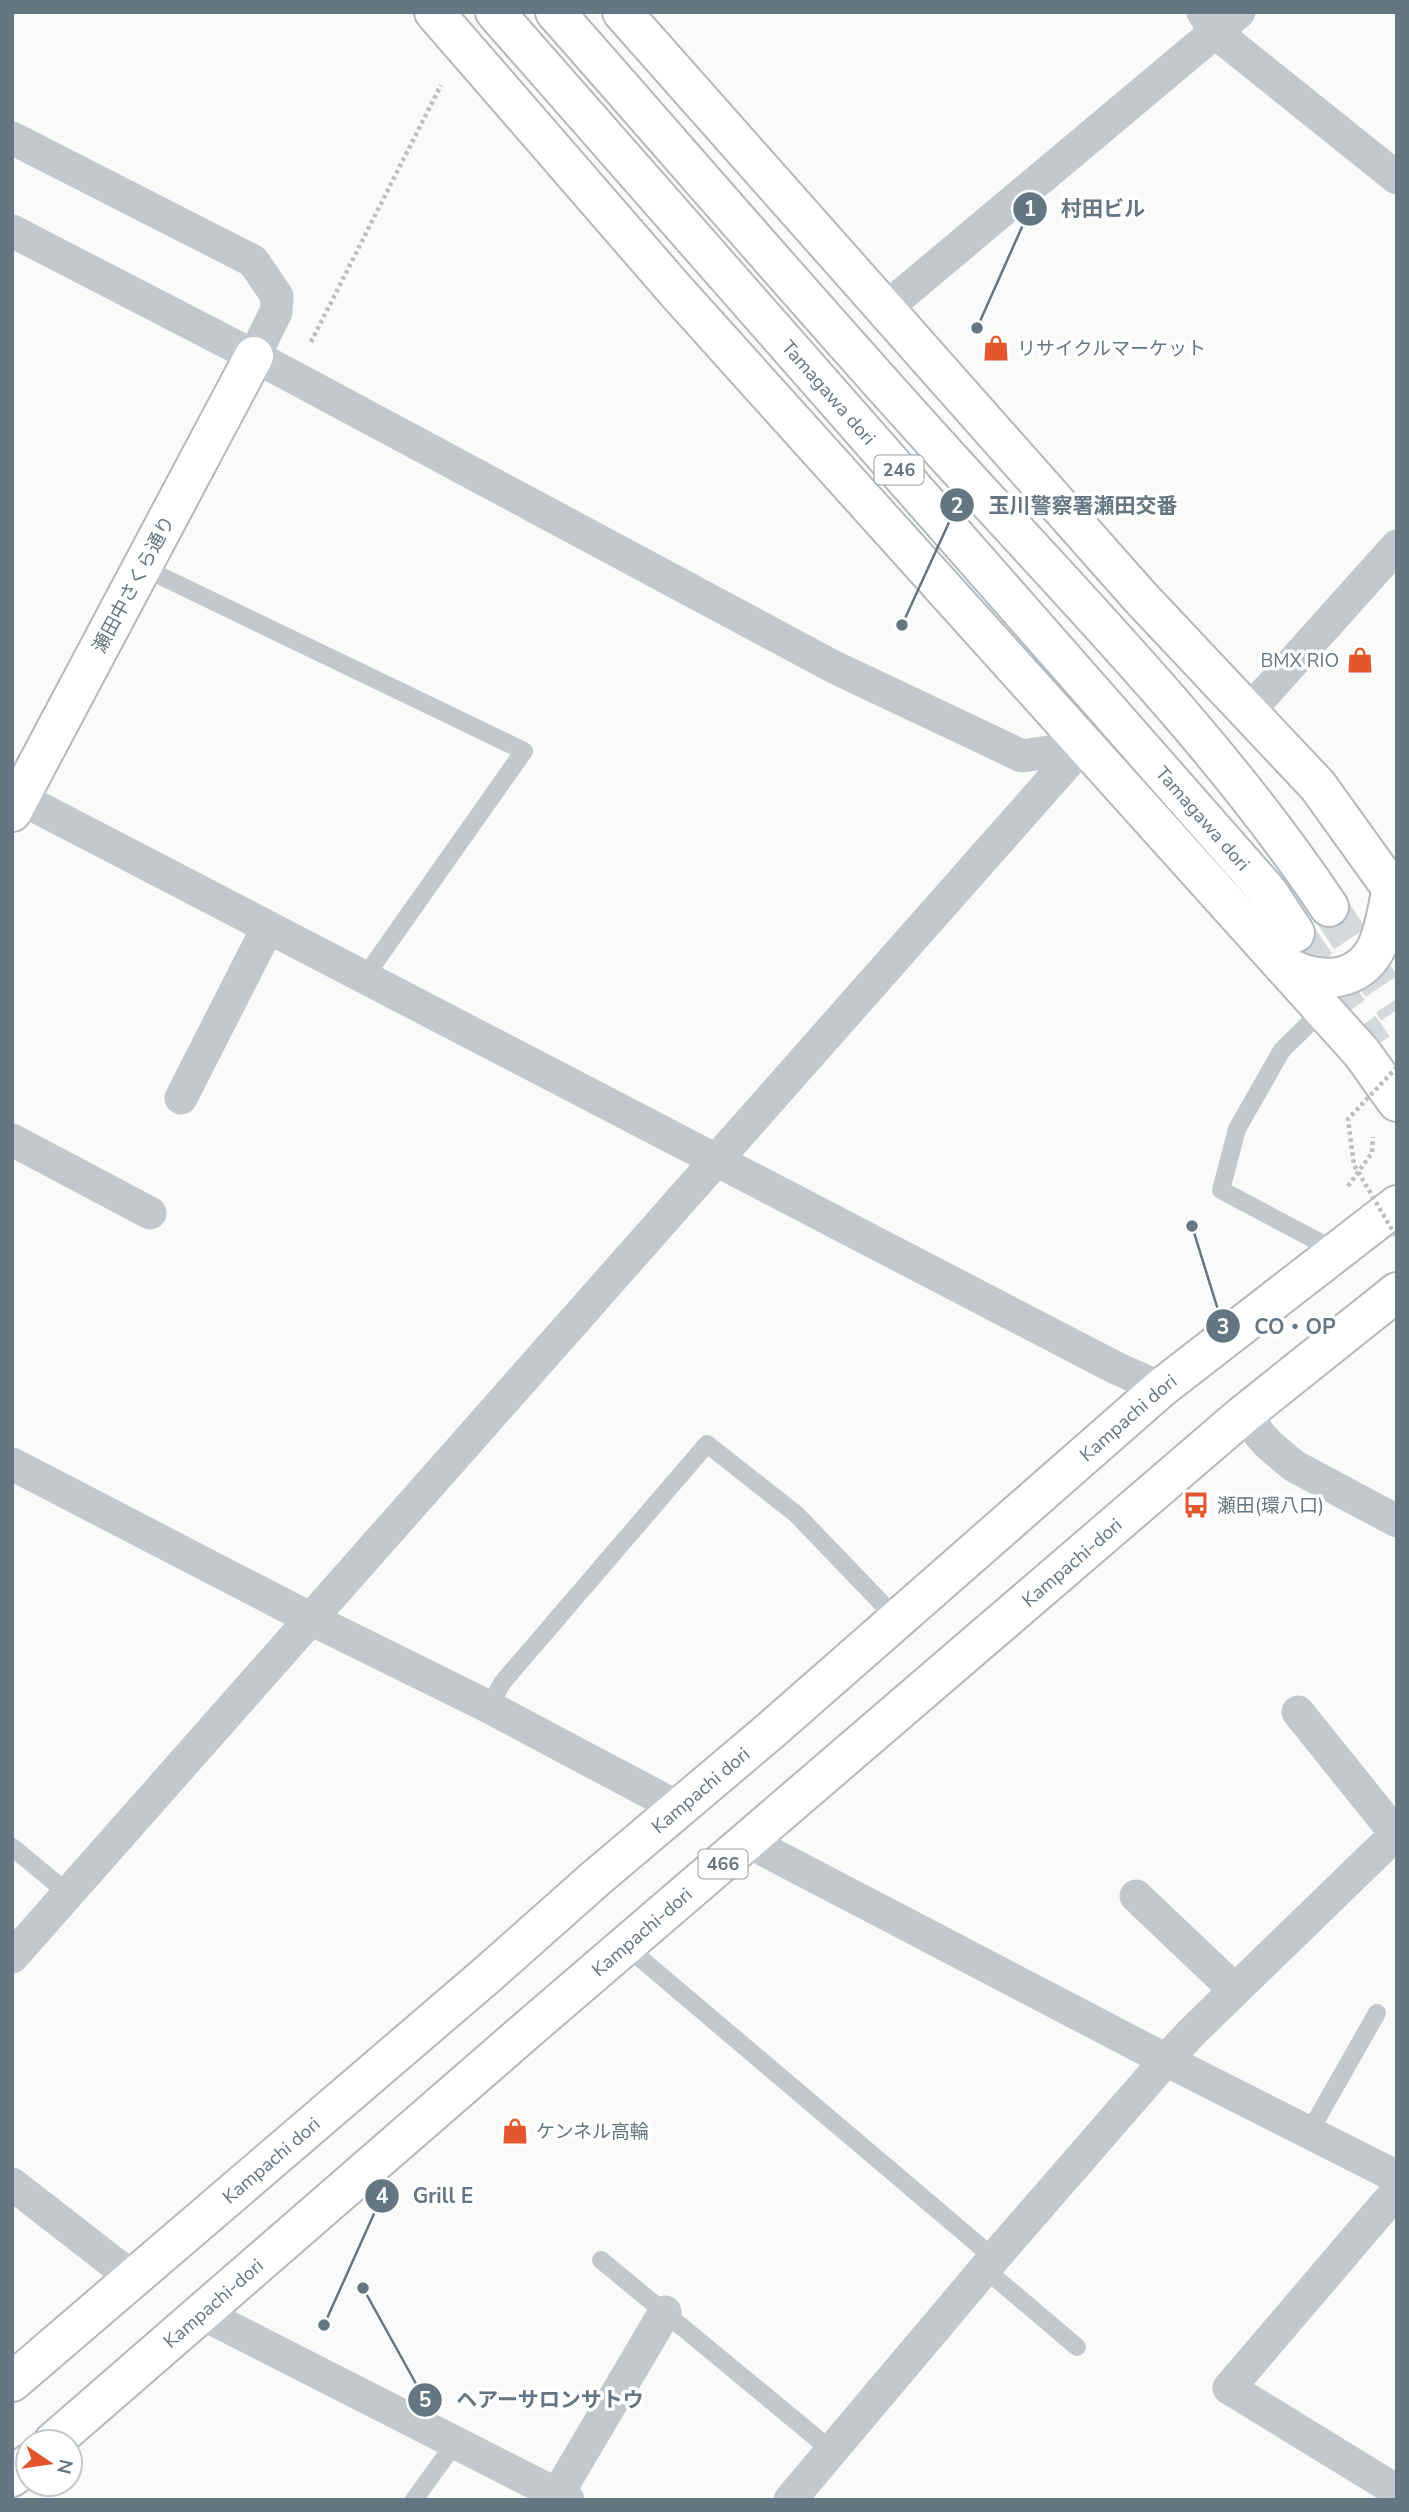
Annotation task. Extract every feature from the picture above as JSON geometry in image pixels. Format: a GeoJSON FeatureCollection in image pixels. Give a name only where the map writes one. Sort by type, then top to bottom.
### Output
{"type":"FeatureCollection","features":[{"type":"Feature","properties":{"kind":"main road","name":"246"},"geometry":{"type":"LineString","coordinates":[[434,12],[676,291],[1084,744],[1286,947],[1323,1010],[1362,1052],[1377,1110]]}},
{"type":"Feature","properties":{"kind":"main road","name":"Tamagawa dori"},"geometry":{"type":"LineString","coordinates":[[495,12],[1259,882],[1286,947]]}},
{"type":"Feature","properties":{"kind":"main road","name":"246"},"geometry":{"type":"LineString","coordinates":[[555,12],[931,439],[1179,711],[1304,869],[1329,907]]}},
{"type":"Feature","properties":{"kind":"main road"},"geometry":{"type":"LineString","coordinates":[[622,12],[1141,598],[1318,786],[1395,878],[1374,952],[1357,970],[1337,978],[1315,978],[1295,972],[1286,947]]}},
{"type":"Feature","properties":{"kind":"main road","name":"瀬田中さくら通り"},"geometry":{"type":"LineString","coordinates":[[15,801],[254,356]]}},
{"type":"Feature","properties":{"kind":"main road","name":"Kampachi dori"},"geometry":{"type":"LineString","coordinates":[[12,2382],[898,1620],[1161,1388],[1397,1205]]}},
{"type":"Feature","properties":{"kind":"main road","name":"Kampachi-dori"},"geometry":{"type":"LineString","coordinates":[[69,2428],[1243,1415],[1397,1292]]}},
{"type":"Feature","properties":{"kind":"main road"},"geometry":{"type":"LineString","coordinates":[[1349,1330],[1387,1321],[1397,1322]]}},
{"type":"Feature","properties":{"kind":"street"},"geometry":{"type":"LineString","coordinates":[[886,308],[1219,19],[1397,178]]}},
{"type":"Feature","properties":{"kind":"street"},"geometry":{"type":"LineString","coordinates":[[12,138],[253,261],[277,296],[276,312],[254,356]]}},
{"type":"Feature","properties":{"kind":"street"},"geometry":{"type":"LineString","coordinates":[[12,231],[254,356],[834,667],[1023,756],[1084,744]]}},
{"type":"Feature","properties":{"kind":"street"},"geometry":{"type":"LineString","coordinates":[[1249,711],[1397,546]]}},
{"type":"Feature","properties":{"kind":"street"},"geometry":{"type":"LineString","coordinates":[[12,1957],[1084,744]]}},
{"type":"Feature","properties":{"kind":"street"},"geometry":{"type":"LineString","coordinates":[[15,801],[268,927],[716,1162],[1116,1368],[1161,1388]]}},
{"type":"Feature","properties":{"kind":"street"},"geometry":{"type":"LineString","coordinates":[[181,1098],[268,927]]}},
{"type":"Feature","properties":{"kind":"street"},"geometry":{"type":"LineString","coordinates":[[12,1140],[150,1213]]}},
{"type":"Feature","properties":{"kind":"street"},"geometry":{"type":"LineString","coordinates":[[1243,1415],[1268,1444],[1294,1466],[1397,1521]]}},
{"type":"Feature","properties":{"kind":"street"},"geometry":{"type":"LineString","coordinates":[[12,1464],[311,1619],[489,1707],[679,1808]]}},
{"type":"Feature","properties":{"kind":"street"},"geometry":{"type":"LineString","coordinates":[[790,2500],[1166,2060],[1396,1834],[1297,1712]]}},
{"type":"Feature","properties":{"kind":"street"},"geometry":{"type":"LineString","coordinates":[[749,1842],[1166,2060],[1397,2177]]}},
{"type":"Feature","properties":{"kind":"street"},"geometry":{"type":"LineString","coordinates":[[1136,1896],[1235,1990]]}},
{"type":"Feature","properties":{"kind":"street"},"geometry":{"type":"LineString","coordinates":[[12,2184],[133,2278]]}},
{"type":"Feature","properties":{"kind":"street"},"geometry":{"type":"LineString","coordinates":[[1397,2191],[1230,2388],[1397,2491]]}},
{"type":"Feature","properties":{"kind":"street"},"geometry":{"type":"LineString","coordinates":[[201,2313],[562,2497],[665,2312]]}},
{"type":"Feature","properties":{"kind":"lane"},"geometry":{"type":"LineString","coordinates":[[142,567],[524,751],[364,978]]}},
{"type":"Feature","properties":{"kind":"lane"},"geometry":{"type":"LineString","coordinates":[[1323,1010],[1282,1050],[1269,1072],[1237,1129],[1220,1189],[1336,1251]]}},
{"type":"Feature","properties":{"kind":"lane"},"geometry":{"type":"LineString","coordinates":[[489,1707],[502,1683],[707,1444],[796,1514],[898,1620]]}},
{"type":"Feature","properties":{"kind":"lane"},"geometry":{"type":"LineString","coordinates":[[12,1847],[69,1894]]}},
{"type":"Feature","properties":{"kind":"lane"},"geometry":{"type":"LineString","coordinates":[[627,1947],[989,2264],[1077,2347]]}},
{"type":"Feature","properties":{"kind":"lane"},"geometry":{"type":"LineString","coordinates":[[1310,2132],[1377,2013]]}},
{"type":"Feature","properties":{"kind":"lane"},"geometry":{"type":"LineString","coordinates":[[601,2260],[831,2450]]}},
{"type":"Feature","properties":{"kind":"lane"},"geometry":{"type":"LineString","coordinates":[[414,2500],[455,2443]]}},
{"type":"Feature","properties":{"kind":"path"},"geometry":{"type":"LineString","coordinates":[[293,377],[433,100]]}},
{"type":"Feature","properties":{"kind":"path"},"geometry":{"type":"LineString","coordinates":[[1348,1186],[1372,1153],[1377,1110],[1397,1067]]}},
{"type":"Feature","properties":{"kind":"path"},"geometry":{"type":"LineString","coordinates":[[1377,1110],[1348,1119],[1353,1165],[1397,1238]]}},
{"type":"Feature","properties":{"kind":"tunnel"},"geometry":{"type":"LineString","coordinates":[[1329,907],[1397,1010]]}},
{"type":"Feature","properties":{"kind":"tunnel"},"geometry":{"type":"LineString","coordinates":[[1295,933],[1374,1047]]}},
{"type":"Feature","properties":{"kind":"place","name":"村田ビル"},"geometry":{"type":"Point","coordinates":[977,328]}},
{"type":"Feature","properties":{"kind":"place","name":"リサイクルマーケット"},"geometry":{"type":"Point","coordinates":[996,348]}},
{"type":"Feature","properties":{"kind":"place","name":"玉川警察署瀬田交番"},"geometry":{"type":"Point","coordinates":[902,625]}},
{"type":"Feature","properties":{"kind":"place","name":"BMX RIO"},"geometry":{"type":"Point","coordinates":[1360,660]}},
{"type":"Feature","properties":{"kind":"place","name":"CO・OP"},"geometry":{"type":"Point","coordinates":[1192,1226]}},
{"type":"Feature","properties":{"kind":"place","name":"瀬田(環八口)"},"geometry":{"type":"Point","coordinates":[1196,1505]}},
{"type":"Feature","properties":{"kind":"place","name":"ケンネル高輪"},"geometry":{"type":"Point","coordinates":[515,2131]}},
{"type":"Feature","properties":{"kind":"place","name":"ヘアーサロンサトウ"},"geometry":{"type":"Point","coordinates":[363,2288]}},
{"type":"Feature","properties":{"kind":"place","name":"Grill E"},"geometry":{"type":"Point","coordinates":[324,2325]}}]}
